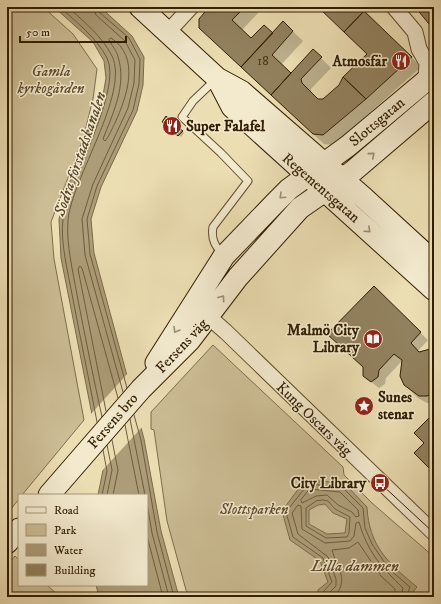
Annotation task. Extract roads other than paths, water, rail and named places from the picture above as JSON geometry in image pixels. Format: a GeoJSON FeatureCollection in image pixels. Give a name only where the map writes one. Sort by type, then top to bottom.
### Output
{"type":"FeatureCollection","features":[{"type":"Feature","properties":{"kind":"main road","name":"Regementsgatan"},"geometry":{"type":"LineString","coordinates":[[140,7],[217,78],[241,91],[434,262]]}},
{"type":"Feature","properties":{"kind":"main road","name":"Regementsgatan"},"geometry":{"type":"LineString","coordinates":[[217,78],[232,107],[434,290]]}},
{"type":"Feature","properties":{"kind":"main road","name":"Slottsgatan"},"geometry":{"type":"LineString","coordinates":[[324,164],[428,79]]}},
{"type":"Feature","properties":{"kind":"main road","name":"Fersens väg"},"geometry":{"type":"LineString","coordinates":[[141,389],[181,322],[202,311],[238,277],[300,208],[342,179],[434,102]]}},
{"type":"Feature","properties":{"kind":"main road","name":"Fersens väg"},"geometry":{"type":"LineString","coordinates":[[202,311],[224,256],[289,189],[324,164]]}},
{"type":"Feature","properties":{"kind":"main road","name":"Fersens bro"},"geometry":{"type":"LineString","coordinates":[[50,494],[141,389]]}},
{"type":"Feature","properties":{"kind":"main road"},"geometry":{"type":"LineString","coordinates":[[7,543],[18,530]]}},
{"type":"Feature","properties":{"kind":"street"},"geometry":{"type":"LineString","coordinates":[[167,33],[191,7]]}},
{"type":"Feature","properties":{"kind":"street"},"geometry":{"type":"LineString","coordinates":[[394,7],[415,32],[419,49],[427,63],[426,77],[428,79]]}},
{"type":"Feature","properties":{"kind":"street","name":"Kung Oscars väg"},"geometry":{"type":"LineString","coordinates":[[202,311],[434,533]]}},
{"type":"Feature","properties":{"kind":"lane"},"geometry":{"type":"LineString","coordinates":[[217,78],[193,101],[182,118],[221,153],[248,181],[213,227],[211,236],[217,248],[224,256]]}},
{"type":"Feature","properties":{"kind":"water"},"geometry":{"type":"Polygon","coordinates":[[[54,7],[100,7],[132,36],[144,57],[143,85],[137,111],[101,187],[91,219],[94,253],[144,439],[161,531],[179,597],[99,597],[96,586],[148,586],[148,494],[98,494],[103,470],[61,258],[59,219],[70,181],[102,101],[106,78],[104,61],[93,42],[54,7]]]}},
{"type":"Feature","properties":{"kind":"water","name":"Lilla dammen"},"geometry":{"type":"Polygon","coordinates":[[[305,480],[344,483],[367,507],[372,533],[382,553],[397,570],[417,587],[409,597],[319,597],[318,590],[328,582],[320,561],[290,540],[282,511],[305,480]],[[325,504],[318,505],[309,510],[309,524],[327,534],[345,533],[347,519],[333,513],[325,504]]]}},
{"type":"Feature","properties":{"kind":"tram line"},"geometry":{"type":"LineString","coordinates":[[380,483],[434,533]]}},
{"type":"Feature","properties":{"kind":"place","name":"Atmosfär"},"geometry":{"type":"Point","coordinates":[401,61]}},
{"type":"Feature","properties":{"kind":"place","name":"Super Falafel"},"geometry":{"type":"Point","coordinates":[172,126]}},
{"type":"Feature","properties":{"kind":"place","name":"Malmö City Library"},"geometry":{"type":"Point","coordinates":[373,339]}},
{"type":"Feature","properties":{"kind":"place","name":"Sunes stenar"},"geometry":{"type":"Point","coordinates":[364,406]}},
{"type":"Feature","properties":{"kind":"place","name":"City Library"},"geometry":{"type":"Point","coordinates":[380,483]}},
{"type":"Feature","properties":{"kind":"park label","name":"Gamla kyrkogården"},"geometry":{"type":"Point","coordinates":[51,80]}},
{"type":"Feature","properties":{"kind":"park label","name":"Slottsparken"},"geometry":{"type":"Point","coordinates":[254,509]}},
{"type":"Feature","properties":{"kind":"water label","name":"Södra förstadskanalen"},"geometry":{"type":"Point","coordinates":[80,154]}}]}
